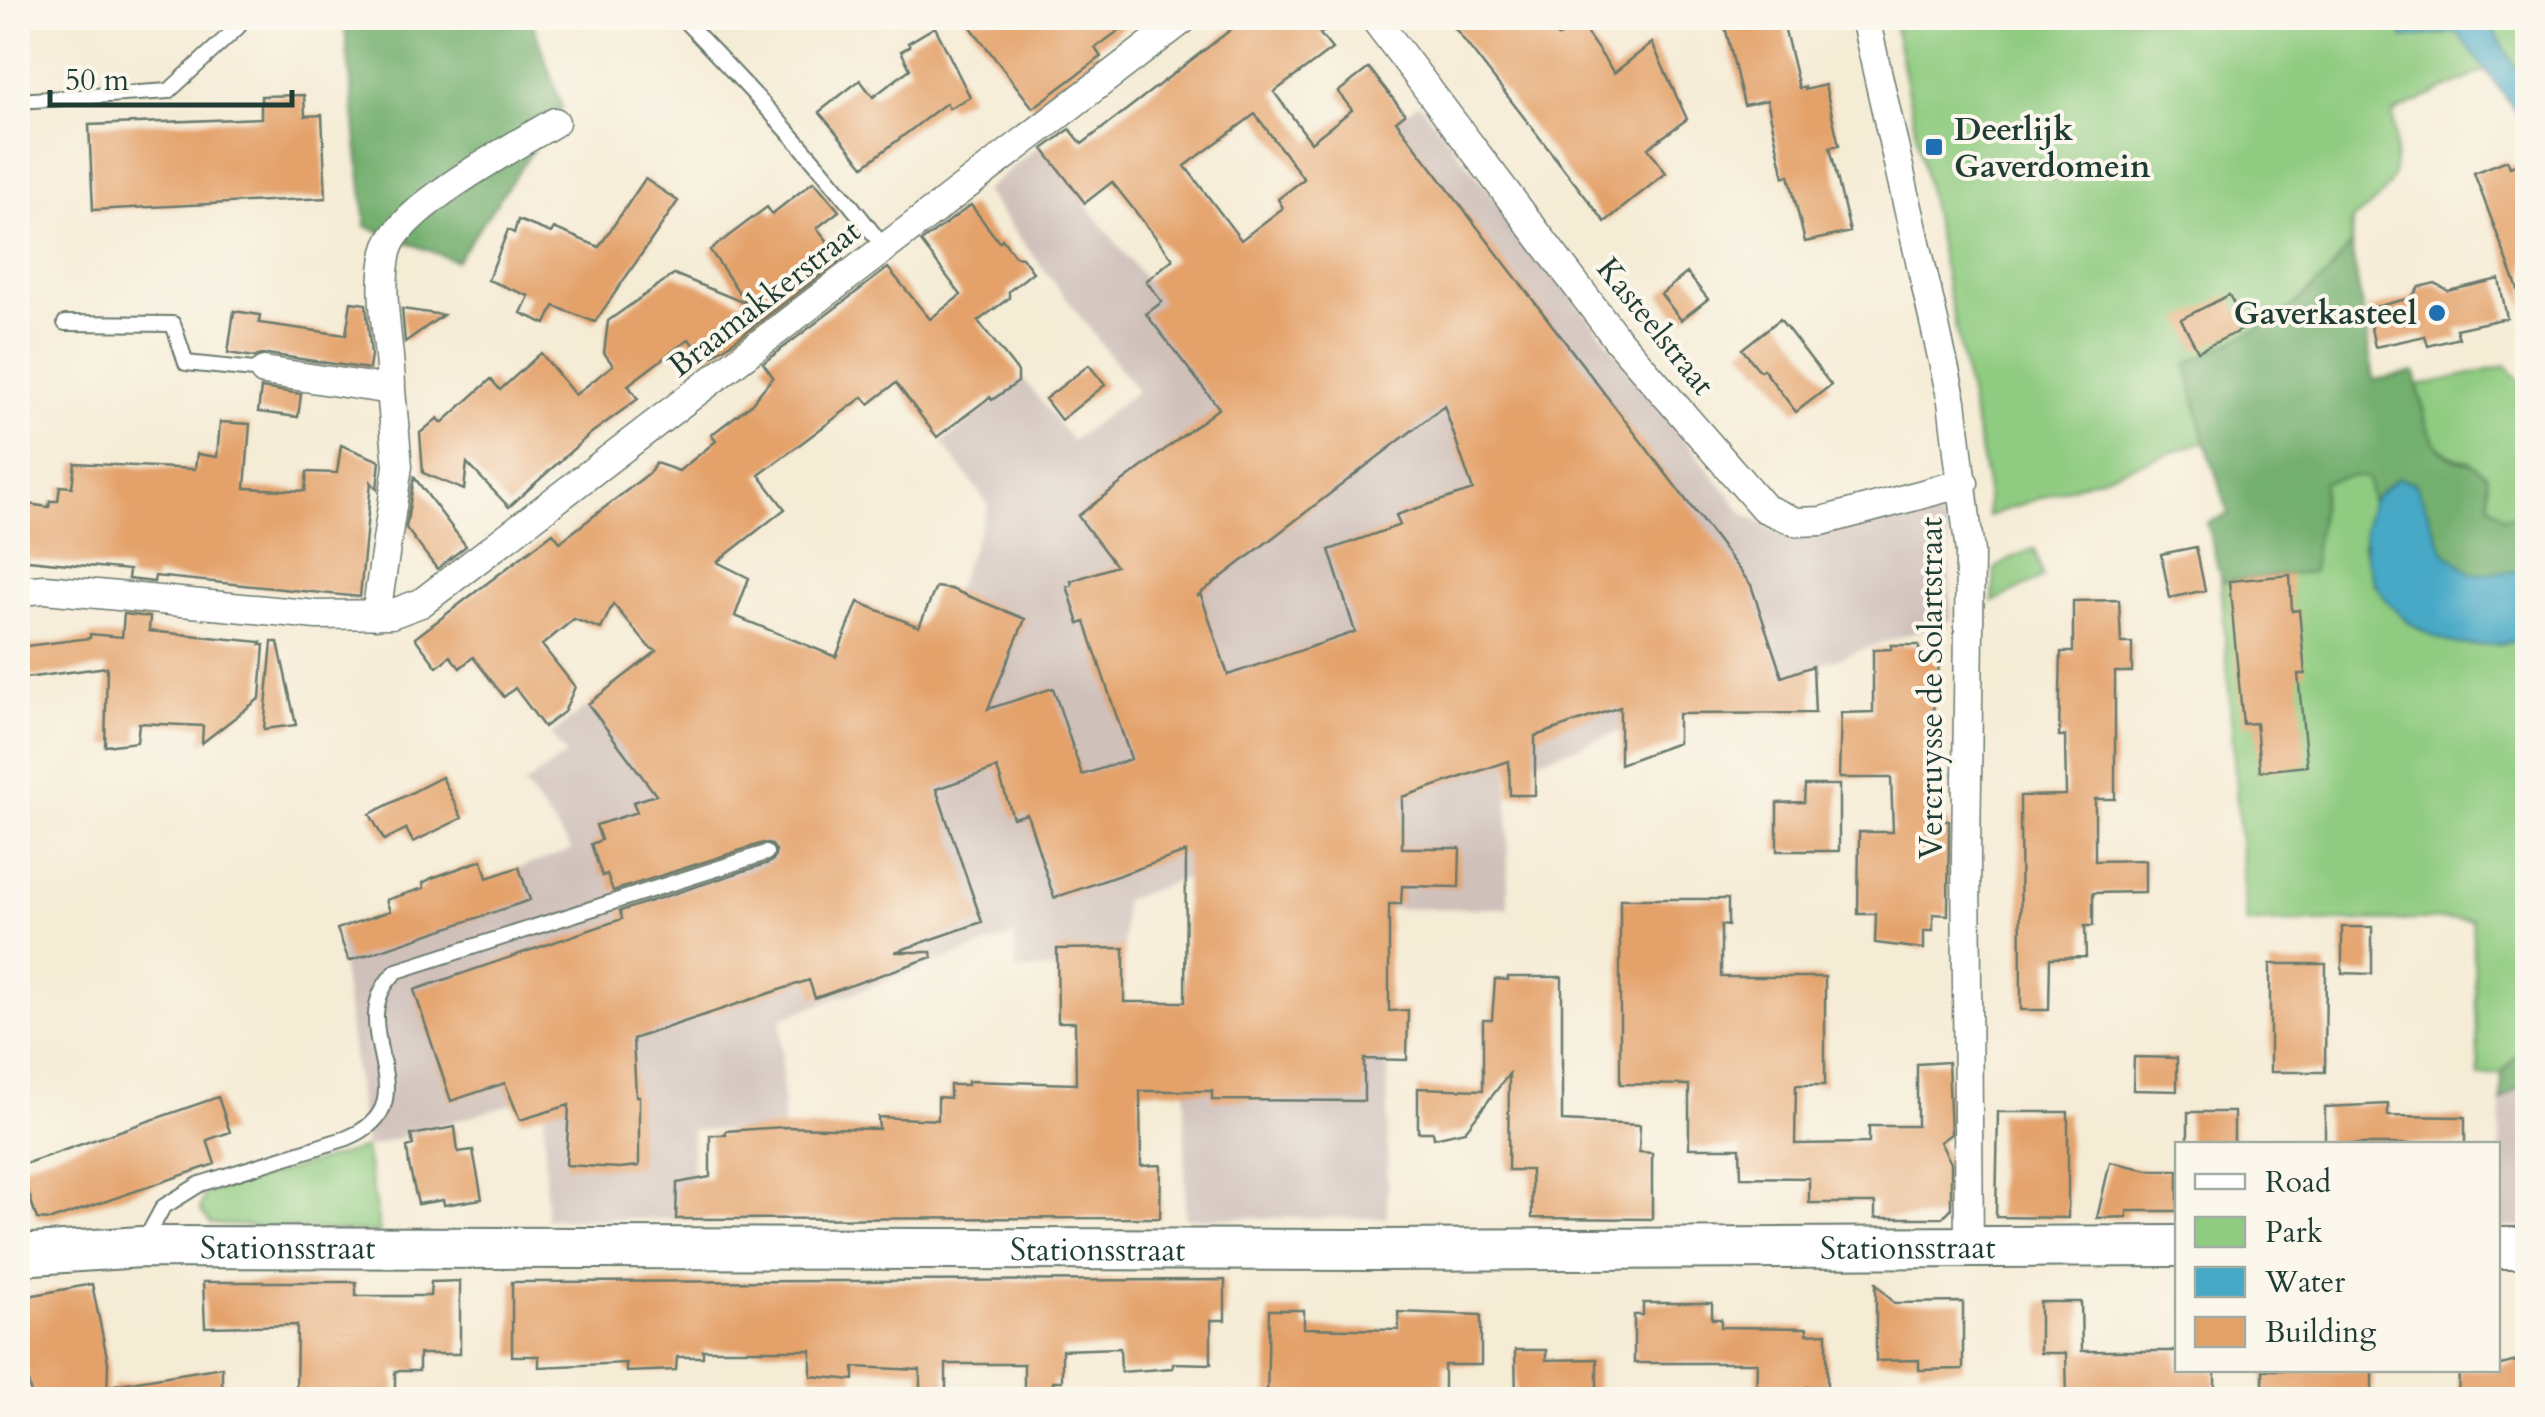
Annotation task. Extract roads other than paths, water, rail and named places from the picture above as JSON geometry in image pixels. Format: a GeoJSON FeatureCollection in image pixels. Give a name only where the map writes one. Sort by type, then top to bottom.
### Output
{"type":"FeatureCollection","features":[{"type":"Feature","properties":{"kind":"street","name":"Braamakkerstraat"},"geometry":{"type":"LineString","coordinates":[[18,591],[46,589],[317,615],[392,614],[422,603],[1185,18]]}},
{"type":"Feature","properties":{"kind":"street","name":"Kasteelstraat"},"geometry":{"type":"LineString","coordinates":[[1374,18],[1617,339],[1764,508],[1796,522],[1822,521],[1964,484]]}},
{"type":"Feature","properties":{"kind":"street","name":"Vercruysse de Solartstraat"},"geometry":{"type":"LineString","coordinates":[[1865,18],[1952,402],[1970,553],[1966,854],[1969,1250]]}},
{"type":"Feature","properties":{"kind":"street"},"geometry":{"type":"LineString","coordinates":[[376,614],[398,466],[384,295],[387,248],[408,219],[448,188],[555,122]]}},
{"type":"Feature","properties":{"kind":"street"},"geometry":{"type":"LineString","coordinates":[[264,371],[392,390]]}},
{"type":"Feature","properties":{"kind":"street","name":"Stationsstraat"},"geometry":{"type":"LineString","coordinates":[[18,1256],[141,1247],[1969,1250],[2175,1246]]}},
{"type":"Feature","properties":{"kind":"street"},"geometry":{"type":"LineString","coordinates":[[2500,1248],[2528,1248]]}},
{"type":"Feature","properties":{"kind":"lane"},"geometry":{"type":"LineString","coordinates":[[682,18],[838,184],[886,248]]}},
{"type":"Feature","properties":{"kind":"lane"},"geometry":{"type":"LineString","coordinates":[[18,101],[169,91],[238,27]]}},
{"type":"Feature","properties":{"kind":"lane"},"geometry":{"type":"LineString","coordinates":[[65,323],[173,324],[186,363],[264,371]]}},
{"type":"Feature","properties":{"kind":"lane"},"geometry":{"type":"LineString","coordinates":[[141,1247],[163,1207],[200,1184],[347,1138],[379,1119],[386,1100],[377,1001],[382,985],[397,971],[766,854]]}},
{"type":"Feature","properties":{"kind":"water"},"geometry":{"type":"Polygon","coordinates":[[[2397,18],[2487,18],[2527,87],[2527,126],[2457,32],[2403,38],[2397,18]]]}},
{"type":"Feature","properties":{"kind":"water"},"geometry":{"type":"Polygon","coordinates":[[[2397,478],[2415,483],[2445,552],[2473,574],[2520,571],[2527,565],[2527,638],[2458,644],[2415,626],[2382,594],[2371,574],[2364,529],[2372,502],[2397,478]]]}},
{"type":"Feature","properties":{"kind":"place","name":"Deerlijk Gaverdomein"},"geometry":{"type":"Point","coordinates":[1934,147]}},
{"type":"Feature","properties":{"kind":"place","name":"Gaverkasteel"},"geometry":{"type":"Point","coordinates":[2437,313]}}]}
